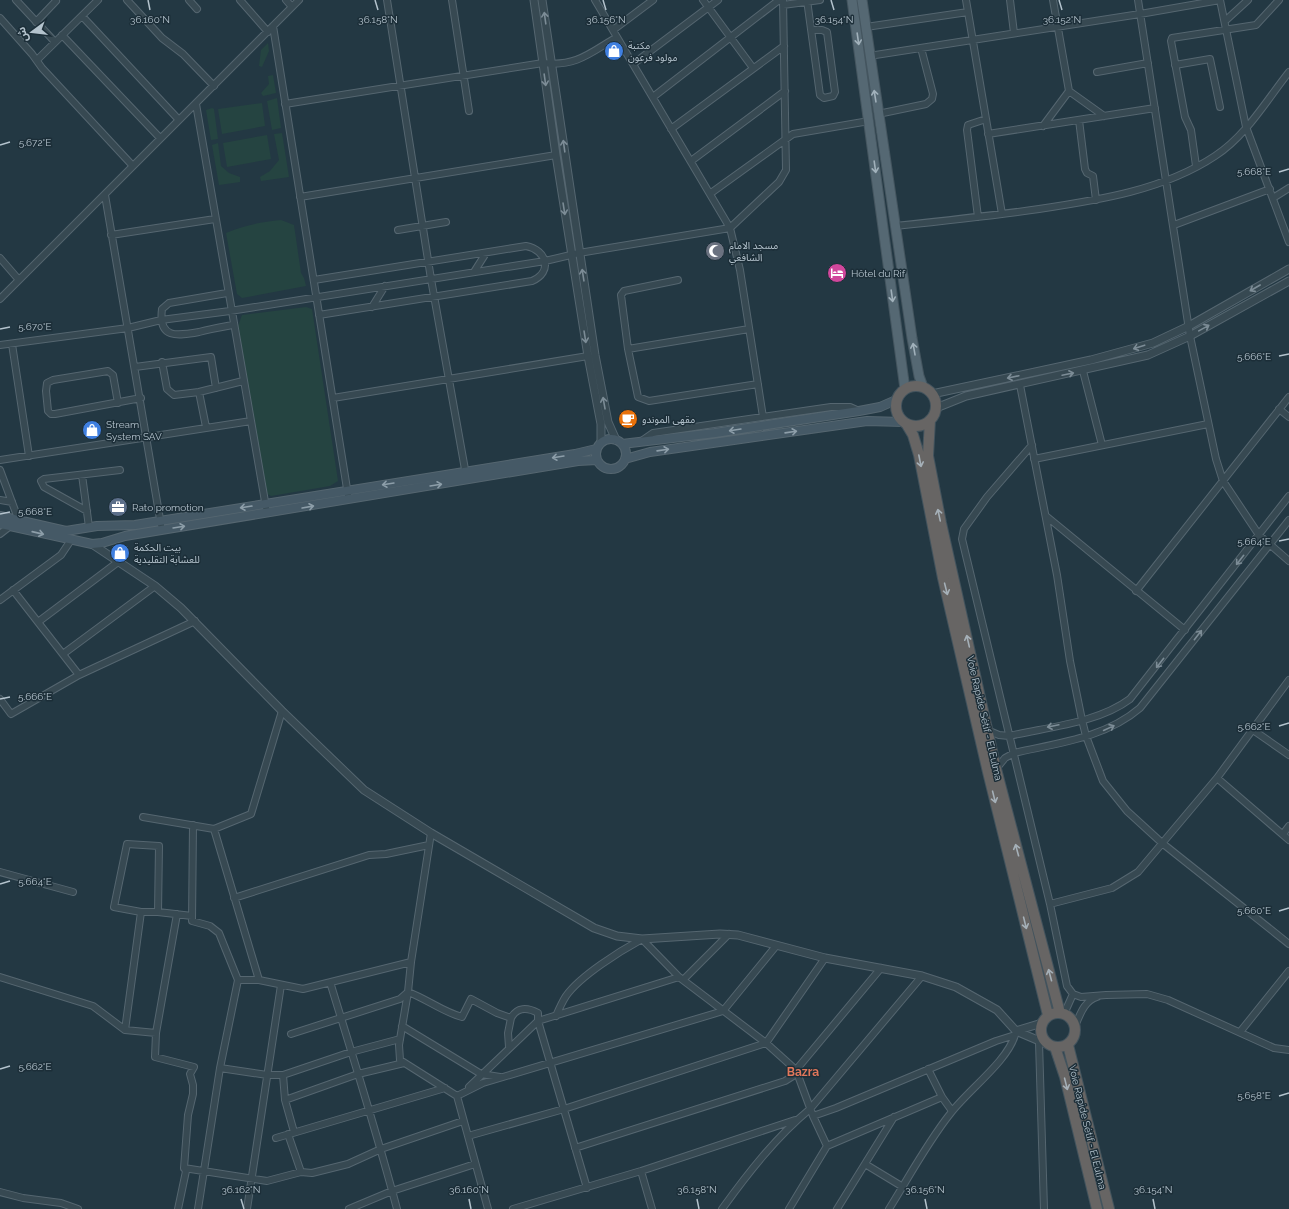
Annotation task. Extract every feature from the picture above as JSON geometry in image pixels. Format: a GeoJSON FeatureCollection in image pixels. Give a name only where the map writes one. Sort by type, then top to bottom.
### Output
{"type":"FeatureCollection","features":[{"type":"Feature","properties":{"kind":"highway"},"geometry":{"type":"LineString","coordinates":[[917,386],[923,387],[932,394],[936,408],[930,420],[919,426],[905,423],[896,412],[896,400],[905,389],[917,386]]}},
{"type":"Feature","properties":{"kind":"highway","name":"Voie Rapide Sétif - El Eulma"},"geometry":{"type":"LineString","coordinates":[[930,420],[928,456],[932,479],[987,730],[996,769],[1062,1013]]}},
{"type":"Feature","properties":{"kind":"highway","name":"Voie Rapide Sétif - El Eulma"},"geometry":{"type":"LineString","coordinates":[[905,423],[913,435],[919,455],[943,578],[1045,1019]]}},
{"type":"Feature","properties":{"kind":"highway"},"geometry":{"type":"LineString","coordinates":[[1062,1013],[1073,1021],[1075,1026],[1074,1038],[1068,1045],[1052,1046],[1041,1035],[1045,1019],[1062,1013]]}},
{"type":"Feature","properties":{"kind":"highway","name":"Voie Rapide Sétif - El Eulma"},"geometry":{"type":"LineString","coordinates":[[1068,1045],[1109,1209]]}},
{"type":"Feature","properties":{"kind":"highway","name":"Voie Rapide Sétif - El Eulma"},"geometry":{"type":"LineString","coordinates":[[1052,1046],[1064,1077],[1097,1209]]}},
{"type":"Feature","properties":{"kind":"main road"},"geometry":{"type":"LineString","coordinates":[[852,0],[905,389]]}},
{"type":"Feature","properties":{"kind":"main road"},"geometry":{"type":"LineString","coordinates":[[862,0],[869,56],[912,338],[918,376],[923,387]]}},
{"type":"Feature","properties":{"kind":"main road"},"geometry":{"type":"LineString","coordinates":[[0,524],[9,527],[61,534],[104,525],[161,526],[266,513],[349,500],[575,454],[599,445],[609,439],[619,442],[638,444],[859,411],[880,407],[896,400]]}},
{"type":"Feature","properties":{"kind":"main road"},"geometry":{"type":"LineString","coordinates":[[599,445],[597,460],[602,466],[610,469],[618,467],[625,459],[650,452],[866,421],[905,423]]}},
{"type":"Feature","properties":{"kind":"main road"},"geometry":{"type":"LineString","coordinates":[[619,442],[626,451],[625,459]]}},
{"type":"Feature","properties":{"kind":"main road"},"geometry":{"type":"LineString","coordinates":[[0,516],[61,534],[71,540],[92,544],[106,542],[161,526],[265,504],[347,490],[578,461],[597,460]]}},
{"type":"Feature","properties":{"kind":"main road"},"geometry":{"type":"LineString","coordinates":[[104,525],[107,534],[106,542]]}},
{"type":"Feature","properties":{"kind":"main road"},"geometry":{"type":"LineString","coordinates":[[89,527],[89,537],[92,544]]}},
{"type":"Feature","properties":{"kind":"street"},"geometry":{"type":"LineString","coordinates":[[16,0],[55,42]]}},
{"type":"Feature","properties":{"kind":"street"},"geometry":{"type":"LineString","coordinates":[[37,60],[97,0]]}},
{"type":"Feature","properties":{"kind":"street"},"geometry":{"type":"LineString","coordinates":[[127,0],[162,38],[184,54],[214,86]]}},
{"type":"Feature","properties":{"kind":"street"},"geometry":{"type":"LineString","coordinates":[[189,0],[197,9]]}},
{"type":"Feature","properties":{"kind":"street"},"geometry":{"type":"LineString","coordinates":[[240,0],[268,32]]}},
{"type":"Feature","properties":{"kind":"street"},"geometry":{"type":"LineString","coordinates":[[286,0],[292,7]]}},
{"type":"Feature","properties":{"kind":"street"},"geometry":{"type":"LineString","coordinates":[[0,298],[299,0]]}},
{"type":"Feature","properties":{"kind":"street"},"geometry":{"type":"LineString","coordinates":[[387,0],[431,279],[467,476]]}},
{"type":"Feature","properties":{"kind":"street"},"geometry":{"type":"LineString","coordinates":[[452,0],[469,111]]}},
{"type":"Feature","properties":{"kind":"street"},"geometry":{"type":"LineString","coordinates":[[534,0],[556,155],[607,418],[619,442]]}},
{"type":"Feature","properties":{"kind":"street"},"geometry":{"type":"LineString","coordinates":[[542,0],[588,356],[600,417],[599,445]]}},
{"type":"Feature","properties":{"kind":"street"},"geometry":{"type":"LineString","coordinates":[[595,0],[671,129],[711,193],[730,228],[738,258],[763,417]]}},
{"type":"Feature","properties":{"kind":"street"},"geometry":{"type":"LineString","coordinates":[[613,30],[652,0]]}},
{"type":"Feature","properties":{"kind":"street"},"geometry":{"type":"LineString","coordinates":[[703,0],[753,68]]}},
{"type":"Feature","properties":{"kind":"street"},"geometry":{"type":"LineString","coordinates":[[633,64],[718,0]]}},
{"type":"Feature","properties":{"kind":"street"},"geometry":{"type":"LineString","coordinates":[[652,97],[782,2],[820,0]]}},
{"type":"Feature","properties":{"kind":"street"},"geometry":{"type":"LineString","coordinates":[[966,0],[1002,214]]}},
{"type":"Feature","properties":{"kind":"street"},"geometry":{"type":"LineString","coordinates":[[1010,0],[1014,33]]}},
{"type":"Feature","properties":{"kind":"street"},"geometry":{"type":"LineString","coordinates":[[1053,0],[1069,91],[1104,116]]}},
{"type":"Feature","properties":{"kind":"street"},"geometry":{"type":"LineString","coordinates":[[1138,0],[1190,336],[1216,459],[1223,481],[1259,535],[1289,561]]}},
{"type":"Feature","properties":{"kind":"street"},"geometry":{"type":"LineString","coordinates":[[869,56],[1140,14],[1198,2],[1220,0],[1246,127],[1289,242]]}},
{"type":"Feature","properties":{"kind":"street"},"geometry":{"type":"LineString","coordinates":[[1225,21],[1248,0]]}},
{"type":"Feature","properties":{"kind":"street"},"geometry":{"type":"LineString","coordinates":[[1196,166],[1191,130],[1185,117],[1175,65],[1172,38],[1226,28],[1256,25],[1279,0]]}},
{"type":"Feature","properties":{"kind":"street"},"geometry":{"type":"LineString","coordinates":[[36,22],[56,1]]}},
{"type":"Feature","properties":{"kind":"street"},"geometry":{"type":"LineString","coordinates":[[807,1],[820,95],[824,98],[833,96],[835,92],[827,32],[822,30],[812,30]]}},
{"type":"Feature","properties":{"kind":"street"},"geometry":{"type":"LineString","coordinates":[[0,345],[128,328],[161,320],[230,311],[545,261],[576,254],[730,228],[743,217],[784,175],[786,170],[782,2]]}},
{"type":"Feature","properties":{"kind":"street"},"geometry":{"type":"LineString","coordinates":[[866,27],[968,12]]}},
{"type":"Feature","properties":{"kind":"street"},"geometry":{"type":"LineString","coordinates":[[82,16],[179,120]]}},
{"type":"Feature","properties":{"kind":"street"},"geometry":{"type":"LineString","coordinates":[[0,18],[83,114],[132,165]]}},
{"type":"Feature","properties":{"kind":"street"},"geometry":{"type":"LineString","coordinates":[[273,26],[349,500]]}},
{"type":"Feature","properties":{"kind":"street"},"geometry":{"type":"LineString","coordinates":[[62,35],[160,138]]}},
{"type":"Feature","properties":{"kind":"street"},"geometry":{"type":"LineString","coordinates":[[285,104],[401,84],[543,63],[562,64],[576,61],[617,37]]}},
{"type":"Feature","properties":{"kind":"street"},"geometry":{"type":"LineString","coordinates":[[671,129],[784,46]]}},
{"type":"Feature","properties":{"kind":"street"},"geometry":{"type":"LineString","coordinates":[[878,114],[926,104],[932,99],[933,94],[921,48]]}},
{"type":"Feature","properties":{"kind":"street"},"geometry":{"type":"LineString","coordinates":[[1175,65],[1210,59],[1220,106]]}},
{"type":"Feature","properties":{"kind":"street"},"geometry":{"type":"LineString","coordinates":[[1097,72],[1148,63]]}},
{"type":"Feature","properties":{"kind":"street"},"geometry":{"type":"LineString","coordinates":[[895,226],[1002,214],[1096,200],[1167,180],[1215,156],[1241,134],[1289,72]]}},
{"type":"Feature","properties":{"kind":"street"},"geometry":{"type":"LineString","coordinates":[[691,161],[785,91]]}},
{"type":"Feature","properties":{"kind":"street"},"geometry":{"type":"LineString","coordinates":[[1043,126],[1069,91]]}},
{"type":"Feature","properties":{"kind":"street"},"geometry":{"type":"LineString","coordinates":[[196,104],[230,311],[266,513]]}},
{"type":"Feature","properties":{"kind":"street"},"geometry":{"type":"LineString","coordinates":[[988,134],[1155,108]]}},
{"type":"Feature","properties":{"kind":"street"},"geometry":{"type":"LineString","coordinates":[[978,217],[967,130],[968,125],[986,119]]}},
{"type":"Feature","properties":{"kind":"street"},"geometry":{"type":"LineString","coordinates":[[1079,120],[1085,169],[1087,173],[1093,176],[1096,200]]}},
{"type":"Feature","properties":{"kind":"street"},"geometry":{"type":"LineString","coordinates":[[711,193],[793,134],[869,121]]}},
{"type":"Feature","properties":{"kind":"street"},"geometry":{"type":"LineString","coordinates":[[300,196],[416,179],[556,155]]}},
{"type":"Feature","properties":{"kind":"street"},"geometry":{"type":"LineString","coordinates":[[1273,198],[1289,188]]}},
{"type":"Feature","properties":{"kind":"street"},"geometry":{"type":"LineString","coordinates":[[1174,225],[1270,189]]}},
{"type":"Feature","properties":{"kind":"street"},"geometry":{"type":"LineString","coordinates":[[105,195],[134,367],[141,398],[161,526]]}},
{"type":"Feature","properties":{"kind":"street"},"geometry":{"type":"LineString","coordinates":[[111,236],[215,219]]}},
{"type":"Feature","properties":{"kind":"street"},"geometry":{"type":"LineString","coordinates":[[398,230],[446,222]]}},
{"type":"Feature","properties":{"kind":"street"},"geometry":{"type":"LineString","coordinates":[[314,280],[526,246],[538,250],[545,261],[544,270],[532,281],[319,315]]}},
{"type":"Feature","properties":{"kind":"street"},"geometry":{"type":"LineString","coordinates":[[474,272],[486,253]]}},
{"type":"Feature","properties":{"kind":"street"},"geometry":{"type":"LineString","coordinates":[[0,258],[19,280]]}},
{"type":"Feature","properties":{"kind":"street"},"geometry":{"type":"LineString","coordinates":[[932,394],[1091,360],[1153,342],[1189,326],[1289,269]]}},
{"type":"Feature","properties":{"kind":"street"},"geometry":{"type":"LineString","coordinates":[[678,280],[624,291],[620,299],[638,397],[649,401],[758,384]]}},
{"type":"Feature","properties":{"kind":"street"},"geometry":{"type":"LineString","coordinates":[[936,408],[966,396],[1083,371],[1148,355],[1190,336],[1289,281]]}},
{"type":"Feature","properties":{"kind":"street"},"geometry":{"type":"LineString","coordinates":[[372,307],[385,286]]}},
{"type":"Feature","properties":{"kind":"street"},"geometry":{"type":"LineString","coordinates":[[227,293],[169,303],[162,309],[161,320],[167,331],[178,336],[233,325]]}},
{"type":"Feature","properties":{"kind":"street"},"geometry":{"type":"LineString","coordinates":[[628,348],[749,329]]}},
{"type":"Feature","properties":{"kind":"street"},"geometry":{"type":"LineString","coordinates":[[12,344],[29,456]]}},
{"type":"Feature","properties":{"kind":"street"},"geometry":{"type":"LineString","coordinates":[[333,398],[588,356]]}},
{"type":"Feature","properties":{"kind":"street"},"geometry":{"type":"LineString","coordinates":[[134,367],[162,362],[211,357],[216,388]]}},
{"type":"Feature","properties":{"kind":"street"},"geometry":{"type":"LineString","coordinates":[[162,362],[167,389],[170,393],[176,395],[199,392],[243,381]]}},
{"type":"Feature","properties":{"kind":"street"},"geometry":{"type":"LineString","coordinates":[[118,402],[113,375],[108,371],[53,380],[47,383],[46,391],[48,411],[51,414],[141,398]]}},
{"type":"Feature","properties":{"kind":"street"},"geometry":{"type":"LineString","coordinates":[[1083,371],[1102,445]]}},
{"type":"Feature","properties":{"kind":"street"},"geometry":{"type":"LineString","coordinates":[[1020,384],[1057,574],[1070,661],[1082,720],[1086,736],[1103,781],[1127,811],[1162,844],[1289,944]]}},
{"type":"Feature","properties":{"kind":"street"},"geometry":{"type":"LineString","coordinates":[[199,392],[206,427]]}},
{"type":"Feature","properties":{"kind":"street"},"geometry":{"type":"LineString","coordinates":[[1136,591],[1289,397]]}},
{"type":"Feature","properties":{"kind":"street"},"geometry":{"type":"LineString","coordinates":[[638,444],[653,433],[831,407],[850,407],[859,411]]}},
{"type":"Feature","properties":{"kind":"street"},"geometry":{"type":"LineString","coordinates":[[1279,409],[1289,417]]}},
{"type":"Feature","properties":{"kind":"street"},"geometry":{"type":"LineString","coordinates":[[0,460],[250,421]]}},
{"type":"Feature","properties":{"kind":"street"},"geometry":{"type":"LineString","coordinates":[[1034,459],[1208,424]]}},
{"type":"Feature","properties":{"kind":"street"},"geometry":{"type":"LineString","coordinates":[[1032,445],[987,497],[964,529],[962,539],[1050,904],[1067,986],[1073,994],[1080,997],[1147,994],[1168,1000],[1274,1048],[1289,1050]]}},
{"type":"Feature","properties":{"kind":"street"},"geometry":{"type":"LineString","coordinates":[[0,470],[19,521]]}},
{"type":"Feature","properties":{"kind":"street"},"geometry":{"type":"LineString","coordinates":[[87,510],[44,487],[41,483],[44,479],[120,470]]}},
{"type":"Feature","properties":{"kind":"street"},"geometry":{"type":"LineString","coordinates":[[82,474],[89,527]]}},
{"type":"Feature","properties":{"kind":"street"},"geometry":{"type":"LineString","coordinates":[[987,730],[999,735],[1009,736],[1107,713],[1130,699],[1289,496]]}},
{"type":"Feature","properties":{"kind":"street"},"geometry":{"type":"LineString","coordinates":[[0,500],[12,502]]}},
{"type":"Feature","properties":{"kind":"street"},"geometry":{"type":"LineString","coordinates":[[1046,516],[1185,630]]}},
{"type":"Feature","properties":{"kind":"street"},"geometry":{"type":"LineString","coordinates":[[996,769],[1005,758],[1014,754],[1104,731],[1123,721],[1148,700],[1289,520]]}},
{"type":"Feature","properties":{"kind":"street"},"geometry":{"type":"LineString","coordinates":[[0,534],[9,527]]}},
{"type":"Feature","properties":{"kind":"street"},"geometry":{"type":"LineString","coordinates":[[0,600],[61,555],[71,540]]}},
{"type":"Feature","properties":{"kind":"street"},"geometry":{"type":"LineString","coordinates":[[92,544],[155,586],[195,621],[282,711],[364,790],[431,833],[594,928],[617,936],[642,939],[728,934],[824,958],[922,976],[956,987],[997,1010],[1016,1033],[1052,1046]]}},
{"type":"Feature","properties":{"kind":"street"},"geometry":{"type":"LineString","coordinates":[[38,622],[118,562]]}},
{"type":"Feature","properties":{"kind":"street"},"geometry":{"type":"LineString","coordinates":[[63,654],[155,586]]}},
{"type":"Feature","properties":{"kind":"street"},"geometry":{"type":"LineString","coordinates":[[13,590],[79,674]]}},
{"type":"Feature","properties":{"kind":"street"},"geometry":{"type":"LineString","coordinates":[[0,699],[11,714],[79,674],[195,621]]}},
{"type":"Feature","properties":{"kind":"street"},"geometry":{"type":"LineString","coordinates":[[1050,904],[1112,888],[1138,872],[1217,778],[1289,680]]}},
{"type":"Feature","properties":{"kind":"street"},"geometry":{"type":"LineString","coordinates":[[143,817],[214,829],[251,814],[282,711]]}},
{"type":"Feature","properties":{"kind":"street"},"geometry":{"type":"LineString","coordinates":[[1253,730],[1289,755]]}},
{"type":"Feature","properties":{"kind":"street"},"geometry":{"type":"LineString","coordinates":[[1217,778],[1289,840]]}},
{"type":"Feature","properties":{"kind":"street"},"geometry":{"type":"LineString","coordinates":[[193,825],[192,921],[210,926],[219,933],[238,980],[220,1068],[198,1209]]}},
{"type":"Feature","properties":{"kind":"street"},"geometry":{"type":"LineString","coordinates":[[1283,834],[1289,826]]}},
{"type":"Feature","properties":{"kind":"street"},"geometry":{"type":"LineString","coordinates":[[214,829],[259,980]]}},
{"type":"Feature","properties":{"kind":"street"},"geometry":{"type":"LineString","coordinates":[[431,833],[410,962],[408,992],[398,1054],[400,1060],[404,1063],[457,1096],[488,1209]]}},
{"type":"Feature","properties":{"kind":"street"},"geometry":{"type":"LineString","coordinates":[[158,912],[159,846],[127,844],[114,907],[140,912],[158,912],[192,916]]}},
{"type":"Feature","properties":{"kind":"street"},"geometry":{"type":"LineString","coordinates":[[234,898],[369,855],[386,854],[429,845]]}},
{"type":"Feature","properties":{"kind":"street"},"geometry":{"type":"LineString","coordinates":[[0,872],[74,892]]}},
{"type":"Feature","properties":{"kind":"street"},"geometry":{"type":"LineString","coordinates":[[124,1030],[140,912]]}},
{"type":"Feature","properties":{"kind":"street"},"geometry":{"type":"LineString","coordinates":[[177,914],[156,1033],[155,1057],[194,1067],[190,1074],[193,1085],[193,1094],[188,1115],[184,1168],[186,1171],[178,1209]]}},
{"type":"Feature","properties":{"kind":"street"},"geometry":{"type":"LineString","coordinates":[[466,1090],[481,1074],[504,1054],[509,1047],[531,1029],[538,1021],[681,978],[728,934]]}},
{"type":"Feature","properties":{"kind":"street"},"geometry":{"type":"LineString","coordinates":[[642,939],[681,978],[723,1012],[766,1043],[796,1070],[813,1116],[827,1146]]}},
{"type":"Feature","properties":{"kind":"street"},"geometry":{"type":"LineString","coordinates":[[556,1016],[566,996],[578,983],[615,954],[642,939]]}},
{"type":"Feature","properties":{"kind":"street"},"geometry":{"type":"LineString","coordinates":[[457,1096],[483,1082],[551,1064],[723,1012],[776,946]]}},
{"type":"Feature","properties":{"kind":"street"},"geometry":{"type":"LineString","coordinates":[[468,1136],[564,1109],[766,1043],[824,958]]}},
{"type":"Feature","properties":{"kind":"street"},"geometry":{"type":"LineString","coordinates":[[238,980],[259,980],[303,989],[410,962]]}},
{"type":"Feature","properties":{"kind":"street"},"geometry":{"type":"LineString","coordinates":[[575,1148],[785,1080],[793,1076],[796,1070],[881,968]]}},
{"type":"Feature","properties":{"kind":"street"},"geometry":{"type":"LineString","coordinates":[[1240,1032],[1289,971]]}},
{"type":"Feature","properties":{"kind":"street"},"geometry":{"type":"LineString","coordinates":[[722,1209],[746,1177],[796,1120],[810,1108],[922,976]]}},
{"type":"Feature","properties":{"kind":"street"},"geometry":{"type":"LineString","coordinates":[[0,977],[93,1006],[124,1030],[156,1033]]}},
{"type":"Feature","properties":{"kind":"street"},"geometry":{"type":"LineString","coordinates":[[330,982],[381,1149],[397,1209]]}},
{"type":"Feature","properties":{"kind":"street"},"geometry":{"type":"LineString","coordinates":[[247,1209],[281,985]]}},
{"type":"Feature","properties":{"kind":"street"},"geometry":{"type":"LineString","coordinates":[[291,1034],[400,999],[408,992]]}},
{"type":"Feature","properties":{"kind":"street"},"geometry":{"type":"LineString","coordinates":[[408,992],[425,999],[449,1014],[462,1017],[471,999],[497,1013],[511,1018]]}},
{"type":"Feature","properties":{"kind":"street"},"geometry":{"type":"LineString","coordinates":[[1062,1013],[1073,994]]}},
{"type":"Feature","properties":{"kind":"street"},"geometry":{"type":"LineString","coordinates":[[1075,1026],[1083,1007],[1091,999],[1106,995]]}},
{"type":"Feature","properties":{"kind":"street"},"geometry":{"type":"LineString","coordinates":[[509,1047],[508,1033],[511,1018],[515,1011],[521,1009],[538,1013],[538,1021],[587,1188]]}},
{"type":"Feature","properties":{"kind":"street"},"geometry":{"type":"LineString","coordinates":[[813,1116],[836,1108],[1016,1033],[1045,1019]]}},
{"type":"Feature","properties":{"kind":"street"},"geometry":{"type":"LineString","coordinates":[[402,1026],[481,1074],[503,1077]]}},
{"type":"Feature","properties":{"kind":"street"},"geometry":{"type":"LineString","coordinates":[[889,1209],[952,1111],[961,1099],[1012,1046],[1016,1033]]}},
{"type":"Feature","properties":{"kind":"street"},"geometry":{"type":"LineString","coordinates":[[220,1068],[267,1075],[284,1075],[351,1052],[400,1039]]}},
{"type":"Feature","properties":{"kind":"street"},"geometry":{"type":"LineString","coordinates":[[1039,1042],[1044,1209]]}},
{"type":"Feature","properties":{"kind":"street"},"geometry":{"type":"LineString","coordinates":[[285,1100],[358,1074],[404,1063]]}},
{"type":"Feature","properties":{"kind":"street"},"geometry":{"type":"LineString","coordinates":[[928,1069],[942,1096],[952,1111]]}},
{"type":"Feature","properties":{"kind":"street"},"geometry":{"type":"LineString","coordinates":[[284,1075],[285,1100],[291,1133],[301,1172]]}},
{"type":"Feature","properties":{"kind":"street"},"geometry":{"type":"LineString","coordinates":[[276,1138],[445,1088]]}},
{"type":"Feature","properties":{"kind":"street"},"geometry":{"type":"LineString","coordinates":[[789,1209],[827,1146],[942,1096]]}},
{"type":"Feature","properties":{"kind":"street"},"geometry":{"type":"LineString","coordinates":[[837,1209],[894,1117]]}},
{"type":"Feature","properties":{"kind":"street"},"geometry":{"type":"LineString","coordinates":[[513,1209],[525,1208],[796,1120]]}},
{"type":"Feature","properties":{"kind":"street"},"geometry":{"type":"LineString","coordinates":[[184,1168],[267,1181],[301,1172],[312,1173],[348,1164],[381,1149],[463,1121]]}},
{"type":"Feature","properties":{"kind":"street"},"geometry":{"type":"LineString","coordinates":[[349,1209],[392,1191],[475,1164]]}},
{"type":"Feature","properties":{"kind":"street"},"geometry":{"type":"LineString","coordinates":[[865,1164],[903,1187]]}},
{"type":"Feature","properties":{"kind":"street"},"geometry":{"type":"LineString","coordinates":[[641,1171],[652,1209]]}},
{"type":"Feature","properties":{"kind":"street"},"geometry":{"type":"LineString","coordinates":[[0,1192],[23,1198],[61,1203],[78,1209]]}},
{"type":"Feature","properties":{"kind":"green space"},"geometry":{"type":"Polygon","coordinates":[[[268,43],[269,51],[262,67],[259,66],[261,50],[268,43]]]}},
{"type":"Feature","properties":{"kind":"green space"},"geometry":{"type":"Polygon","coordinates":[[[273,75],[276,93],[263,96],[261,93],[269,84],[268,76],[273,75]]]}},
{"type":"Feature","properties":{"kind":"green space"},"geometry":{"type":"Polygon","coordinates":[[[277,98],[281,128],[272,130],[267,101],[277,98]]]}},
{"type":"Feature","properties":{"kind":"green space"},"geometry":{"type":"Polygon","coordinates":[[[262,103],[265,126],[222,134],[218,109],[262,103]]]}},
{"type":"Feature","properties":{"kind":"green space"},"geometry":{"type":"Polygon","coordinates":[[[212,108],[214,109],[218,139],[211,140],[206,110],[212,108]]]}},
{"type":"Feature","properties":{"kind":"green space"},"geometry":{"type":"Polygon","coordinates":[[[282,133],[289,177],[261,181],[260,177],[270,171],[279,160],[274,134],[282,133]]]}},
{"type":"Feature","properties":{"kind":"green space"},"geometry":{"type":"Polygon","coordinates":[[[267,135],[271,159],[227,167],[223,143],[267,135]]]}},
{"type":"Feature","properties":{"kind":"green space"},"geometry":{"type":"Polygon","coordinates":[[[218,143],[221,166],[229,173],[240,177],[240,182],[219,185],[212,145],[218,143]]]}},
{"type":"Feature","properties":{"kind":"green space"},"geometry":{"type":"Polygon","coordinates":[[[281,220],[294,225],[301,273],[306,286],[242,298],[237,294],[226,233],[253,224],[281,220]]]}},
{"type":"Feature","properties":{"kind":"green space"},"geometry":{"type":"Polygon","coordinates":[[[306,307],[312,309],[338,481],[330,486],[271,496],[264,492],[238,326],[242,315],[306,307]]]}},
{"type":"Feature","properties":{"kind":"place","name":"مكتبة مولود فرعون"},"geometry":{"type":"Point","coordinates":[614,51]}},
{"type":"Feature","properties":{"kind":"place","name":"مسجد الامام الشافعي"},"geometry":{"type":"Point","coordinates":[715,251]}},
{"type":"Feature","properties":{"kind":"place","name":"Hôtel du Rif"},"geometry":{"type":"Point","coordinates":[837,273]}},
{"type":"Feature","properties":{"kind":"place","name":"مقهى الموندو"},"geometry":{"type":"Point","coordinates":[628,419]}},
{"type":"Feature","properties":{"kind":"place","name":"Stream System SAV"},"geometry":{"type":"Point","coordinates":[92,430]}},
{"type":"Feature","properties":{"kind":"place","name":"Rato promotion"},"geometry":{"type":"Point","coordinates":[118,507]}},
{"type":"Feature","properties":{"kind":"place","name":"بيت الحكمة للعشابة التقليدية"},"geometry":{"type":"Point","coordinates":[120,553]}},
{"type":"Feature","properties":{"kind":"district","name":"Bazra"},"geometry":{"type":"Point","coordinates":[803,1072]}}]}
